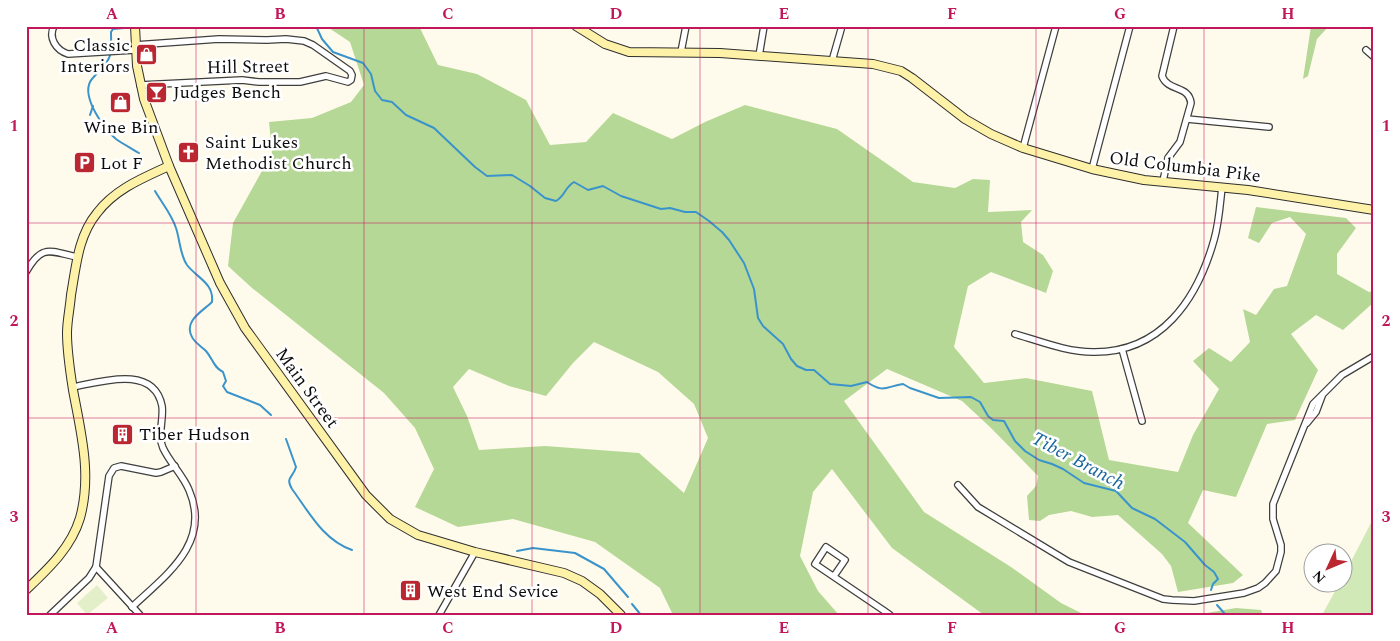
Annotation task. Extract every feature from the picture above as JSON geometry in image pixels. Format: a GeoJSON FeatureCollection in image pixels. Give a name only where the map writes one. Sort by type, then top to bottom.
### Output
{"type":"FeatureCollection","features":[{"type":"Feature","properties":{"kind":"main road","name":"Main Street"},"geometry":{"type":"LineString","coordinates":[[134,26],[140,85],[144,99],[170,166],[220,283],[236,313],[366,495],[390,519],[418,535],[475,552],[549,568],[578,580],[600,594],[620,615]]}},
{"type":"Feature","properties":{"kind":"main road","name":"Old Columbia Pike"},"geometry":{"type":"LineString","coordinates":[[576,26],[605,44],[629,52],[681,52],[873,64],[901,71],[978,127],[1023,148],[1092,169],[1128,177],[1222,187],[1374,210]]}},
{"type":"Feature","properties":{"kind":"main road"},"geometry":{"type":"LineString","coordinates":[[26,590],[55,562],[66,547],[80,518],[86,476],[85,454],[73,387],[67,333],[77,257],[90,224],[109,200],[135,182],[170,166]]}},
{"type":"Feature","properties":{"kind":"street"},"geometry":{"type":"LineString","coordinates":[[54,26],[51,31],[53,40],[63,52],[73,54],[135,48]]}},
{"type":"Feature","properties":{"kind":"street"},"geometry":{"type":"LineString","coordinates":[[681,52],[686,26]]}},
{"type":"Feature","properties":{"kind":"street"},"geometry":{"type":"LineString","coordinates":[[759,56],[764,26]]}},
{"type":"Feature","properties":{"kind":"street"},"geometry":{"type":"LineString","coordinates":[[832,61],[842,26]]}},
{"type":"Feature","properties":{"kind":"street"},"geometry":{"type":"LineString","coordinates":[[1023,148],[1056,26]]}},
{"type":"Feature","properties":{"kind":"street"},"geometry":{"type":"LineString","coordinates":[[1092,169],[1130,26]]}},
{"type":"Feature","properties":{"kind":"street"},"geometry":{"type":"LineString","coordinates":[[1163,181],[1168,158],[1180,142],[1191,103],[1188,95],[1181,89],[1166,84],[1162,76],[1174,26]]}},
{"type":"Feature","properties":{"kind":"street","name":"Hill Street"},"geometry":{"type":"LineString","coordinates":[[135,48],[219,39],[286,39],[304,41],[350,71],[352,78],[348,82],[326,76],[300,82],[242,80],[140,85]]}},
{"type":"Feature","properties":{"kind":"street"},"geometry":{"type":"LineString","coordinates":[[1366,50],[1374,57]]}},
{"type":"Feature","properties":{"kind":"street"},"geometry":{"type":"LineString","coordinates":[[1187,119],[1269,127]]}},
{"type":"Feature","properties":{"kind":"street"},"geometry":{"type":"LineString","coordinates":[[1015,334],[1078,351],[1093,352],[1122,349],[1153,336],[1176,317],[1194,293],[1214,240],[1222,187]]}},
{"type":"Feature","properties":{"kind":"street"},"geometry":{"type":"LineString","coordinates":[[26,272],[38,255],[47,251],[77,257]]}},
{"type":"Feature","properties":{"kind":"street"},"geometry":{"type":"LineString","coordinates":[[1122,349],[1142,421]]}},
{"type":"Feature","properties":{"kind":"street"},"geometry":{"type":"LineString","coordinates":[[958,485],[978,507],[1069,562],[1163,599],[1194,601],[1244,593],[1258,588],[1265,583],[1279,565],[1281,545],[1273,519],[1273,504],[1307,423],[1311,408],[1342,374],[1374,356]]}},
{"type":"Feature","properties":{"kind":"street"},"geometry":{"type":"LineString","coordinates":[[73,387],[122,378],[130,378],[148,386],[159,398],[162,406],[160,438],[163,448],[189,488],[194,505],[195,516],[191,541],[181,559],[173,569],[132,606]]}},
{"type":"Feature","properties":{"kind":"street"},"geometry":{"type":"LineString","coordinates":[[50,615],[89,578],[96,567],[109,476],[114,468],[121,466],[156,473],[175,466]]}},
{"type":"Feature","properties":{"kind":"street"},"geometry":{"type":"LineString","coordinates":[[834,576],[845,560],[826,547],[815,564],[890,615]]}},
{"type":"Feature","properties":{"kind":"street"},"geometry":{"type":"LineString","coordinates":[[439,615],[475,552]]}},
{"type":"Feature","properties":{"kind":"street"},"geometry":{"type":"LineString","coordinates":[[96,567],[140,615]]}},
{"type":"Feature","properties":{"kind":"green space"},"geometry":{"type":"Polygon","coordinates":[[[326,26],[419,26],[438,65],[477,74],[526,100],[550,145],[586,142],[613,113],[672,139],[745,105],[837,129],[913,182],[955,188],[973,179],[990,180],[988,212],[1032,210],[1021,222],[1023,242],[1043,255],[1053,271],[1046,293],[991,272],[968,286],[954,347],[984,383],[1026,378],[1092,391],[1109,460],[1178,472],[1193,435],[1219,389],[1193,361],[1209,348],[1231,362],[1250,342],[1243,309],[1256,315],[1274,289],[1287,286],[1306,234],[1290,217],[1272,223],[1259,243],[1248,238],[1256,207],[1346,218],[1356,228],[1337,254],[1337,274],[1369,292],[1374,291],[1374,302],[1343,330],[1316,315],[1291,334],[1318,370],[1295,420],[1267,424],[1236,497],[1203,490],[1188,523],[1243,575],[1233,583],[1178,592],[1171,566],[1162,554],[1118,515],[1092,517],[1071,511],[1049,515],[1040,521],[1029,520],[1027,496],[1036,486],[1038,476],[962,401],[887,369],[844,401],[924,512],[1011,567],[1061,603],[1085,615],[984,615],[892,548],[832,469],[813,492],[800,556],[818,591],[839,615],[673,615],[660,588],[595,542],[513,519],[458,527],[415,507],[434,469],[415,428],[384,393],[252,288],[228,266],[233,223],[272,153],[269,122],[312,118],[351,102],[364,85],[350,42],[326,26]],[[594,342],[573,363],[546,396],[509,386],[469,369],[453,387],[467,416],[479,450],[545,446],[639,453],[684,493],[708,438],[694,404],[658,372],[594,342]]]}},
{"type":"Feature","properties":{"kind":"green space"},"geometry":{"type":"Polygon","coordinates":[[[1311,26],[1329,26],[1317,39],[1308,76],[1303,79],[1311,26]]]}},
{"type":"Feature","properties":{"kind":"green space"},"geometry":{"type":"Polygon","coordinates":[[[1374,517],[1374,615],[1322,615],[1334,594],[1352,594],[1352,560],[1374,517]]]}},
{"type":"Feature","properties":{"kind":"green space"},"geometry":{"type":"Polygon","coordinates":[[[97,585],[108,598],[87,615],[77,603],[97,585]]]}},
{"type":"Feature","properties":{"kind":"green space"},"geometry":{"type":"Polygon","coordinates":[[[1236,608],[1261,610],[1263,615],[1195,615],[1236,608]]]}},
{"type":"Feature","properties":{"kind":"waterway","name":"Tiber Branch"},"geometry":{"type":"LineString","coordinates":[[316,26],[322,39],[333,52],[363,63],[371,74],[375,91],[382,100],[392,102],[406,115],[434,128],[487,176],[512,175],[545,198],[556,201],[574,182],[588,190],[603,186],[621,196],[661,209],[670,208],[685,212],[696,212],[722,232],[729,240],[744,263],[754,289],[758,318],[763,326],[783,344],[797,366],[806,370],[814,370],[830,384],[851,386],[867,382],[878,388],[903,384],[939,398],[971,397],[980,402],[988,416],[993,420],[1004,421],[1015,441],[1025,451],[1039,460],[1063,469],[1084,483],[1116,491],[1132,508],[1155,519],[1185,542],[1205,565],[1214,572],[1218,579],[1213,584],[1211,590]]}},
{"type":"Feature","properties":{"kind":"waterway"},"geometry":{"type":"LineString","coordinates":[[124,28],[113,29],[111,32],[110,57],[90,82],[88,89],[95,113],[100,121],[119,141],[139,153]]}},
{"type":"Feature","properties":{"kind":"waterway"},"geometry":{"type":"LineString","coordinates":[[90,115],[93,106]]}},
{"type":"Feature","properties":{"kind":"waterway"},"geometry":{"type":"LineString","coordinates":[[155,191],[174,223],[181,252],[187,265],[208,285],[212,295],[212,302],[192,321],[190,326],[192,337],[206,351],[217,368],[223,372],[226,381],[223,386],[227,392],[260,405],[271,415]]}},
{"type":"Feature","properties":{"kind":"waterway"},"geometry":{"type":"LineString","coordinates":[[286,439],[296,467],[289,480],[292,489],[325,532],[352,550]]}},
{"type":"Feature","properties":{"kind":"waterway"},"geometry":{"type":"LineString","coordinates":[[517,551],[533,548],[575,553],[604,569],[628,597]]}},
{"type":"Feature","properties":{"kind":"waterway"},"geometry":{"type":"LineString","coordinates":[[632,604],[641,615]]}},
{"type":"Feature","properties":{"kind":"waterway"},"geometry":{"type":"LineString","coordinates":[[1217,605],[1225,614],[1229,615]]}},
{"type":"Feature","properties":{"kind":"place","name":"Classic Interiors"},"geometry":{"type":"Point","coordinates":[146,55]}},
{"type":"Feature","properties":{"kind":"place","name":"Judges Bench"},"geometry":{"type":"Point","coordinates":[157,92]}},
{"type":"Feature","properties":{"kind":"place","name":"Wine Bin"},"geometry":{"type":"Point","coordinates":[121,102]}},
{"type":"Feature","properties":{"kind":"place","name":"Saint Lukes Methodist Church"},"geometry":{"type":"Point","coordinates":[189,152]}},
{"type":"Feature","properties":{"kind":"place","name":"Lot F"},"geometry":{"type":"Point","coordinates":[84,163]}},
{"type":"Feature","properties":{"kind":"place","name":"Tiber Hudson"},"geometry":{"type":"Point","coordinates":[123,434]}},
{"type":"Feature","properties":{"kind":"place","name":"West End Sevice"},"geometry":{"type":"Point","coordinates":[411,591]}}]}
